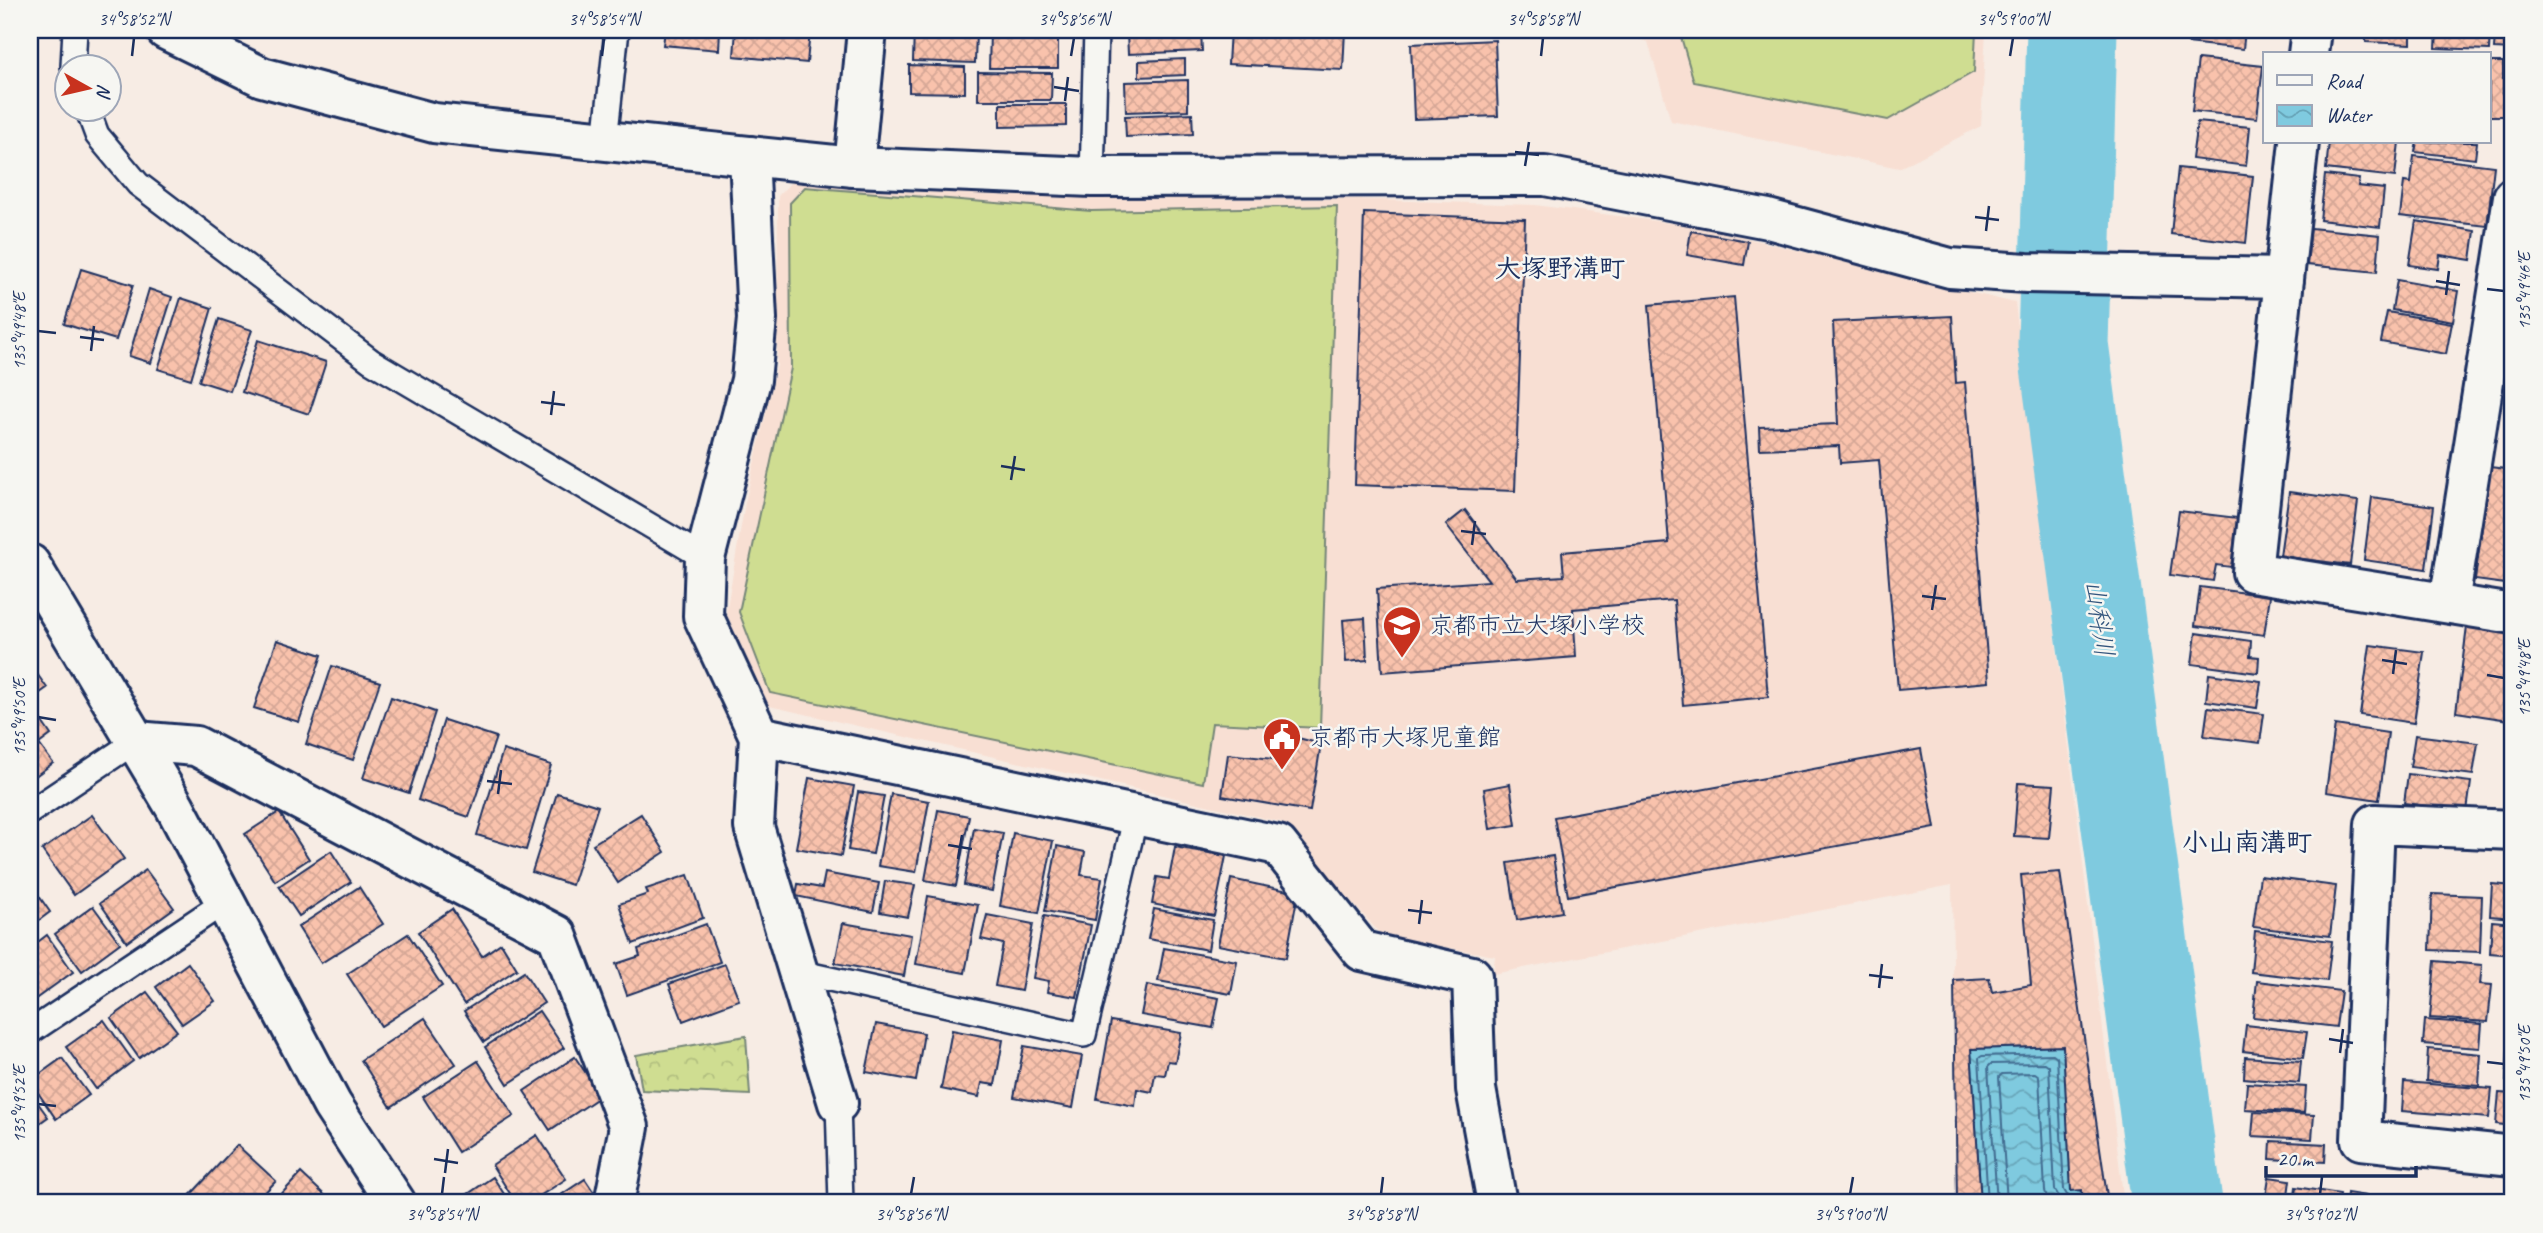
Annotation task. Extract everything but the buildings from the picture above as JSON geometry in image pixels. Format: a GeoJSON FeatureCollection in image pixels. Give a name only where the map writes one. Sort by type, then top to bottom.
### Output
{"type":"FeatureCollection","features":[{"type":"Feature","properties":{"kind":"street"},"geometry":{"type":"LineString","coordinates":[[166,30],[262,77],[433,123],[854,167],[1092,177],[1545,176],[1768,219],[1951,268],[2027,273],[2284,278]]}},
{"type":"Feature","properties":{"kind":"street"},"geometry":{"type":"LineString","coordinates":[[854,167],[867,30]]}},
{"type":"Feature","properties":{"kind":"street"},"geometry":{"type":"LineString","coordinates":[[2308,52],[2311,30]]}},
{"type":"Feature","properties":{"kind":"street"},"geometry":{"type":"LineString","coordinates":[[2299,144],[2252,572],[2513,614]]}},
{"type":"Feature","properties":{"kind":"street"},"geometry":{"type":"LineString","coordinates":[[749,156],[757,319],[751,380],[705,558],[703,616],[759,736],[754,827],[838,1103]]}},
{"type":"Feature","properties":{"kind":"street"},"geometry":{"type":"LineString","coordinates":[[2449,603],[2513,197]]}},
{"type":"Feature","properties":{"kind":"street"},"geometry":{"type":"LineString","coordinates":[[35,587],[136,741],[175,807],[332,1105],[396,1203]]}},
{"type":"Feature","properties":{"kind":"street"},"geometry":{"type":"LineString","coordinates":[[759,736],[1278,845],[1362,951],[1472,976],[1476,1090],[1497,1203]]}},
{"type":"Feature","properties":{"kind":"street"},"geometry":{"type":"LineString","coordinates":[[136,741],[197,746],[557,935],[629,1127],[614,1203]]}},
{"type":"Feature","properties":{"kind":"street"},"geometry":{"type":"LineString","coordinates":[[2513,830],[2375,824],[2361,1140],[2513,1156]]}},
{"type":"Feature","properties":{"kind":"lane"},"geometry":{"type":"LineString","coordinates":[[74,52],[75,30]]}},
{"type":"Feature","properties":{"kind":"lane"},"geometry":{"type":"LineString","coordinates":[[605,141],[617,30]]}},
{"type":"Feature","properties":{"kind":"lane"},"geometry":{"type":"LineString","coordinates":[[1092,177],[1096,30]]}},
{"type":"Feature","properties":{"kind":"lane"},"geometry":{"type":"LineString","coordinates":[[92,122],[97,135],[138,184],[371,361],[705,558]]}},
{"type":"Feature","properties":{"kind":"lane"},"geometry":{"type":"LineString","coordinates":[[30,811],[136,741]]}},
{"type":"Feature","properties":{"kind":"lane"},"geometry":{"type":"LineString","coordinates":[[798,972],[1084,1035],[1136,815]]}},
{"type":"Feature","properties":{"kind":"lane"},"geometry":{"type":"LineString","coordinates":[[30,1032],[226,901]]}},
{"type":"Feature","properties":{"kind":"lane"},"geometry":{"type":"LineString","coordinates":[[838,1103],[841,1203]]}},
{"type":"Feature","properties":{"kind":"shaded area"},"geometry":{"type":"Polygon","coordinates":[[[1612,30],[1986,30],[1981,126],[1899,168],[1671,121],[1648,42],[1612,30]]]}},
{"type":"Feature","properties":{"kind":"shaded area","name":"京都市立大塚小学校"},"geometry":{"type":"Polygon","coordinates":[[[795,178],[1095,198],[1349,199],[1535,205],[1701,227],[2015,303],[2124,1203],[1956,1203],[1952,885],[1493,974],[1495,956],[1382,936],[1281,822],[765,705],[726,613],[745,503],[777,365],[778,196],[795,178]]]}},
{"type":"Feature","properties":{"kind":"green space"},"geometry":{"type":"Polygon","coordinates":[[[1679,30],[1976,30],[1974,72],[1888,120],[1694,82],[1679,30]]]}},
{"type":"Feature","properties":{"kind":"green space"},"geometry":{"type":"Polygon","coordinates":[[[805,187],[1091,211],[1337,206],[1320,728],[1212,723],[1203,783],[770,693],[739,612],[791,368],[790,203],[805,187]]]}},
{"type":"Feature","properties":{"kind":"green space"},"geometry":{"type":"Polygon","coordinates":[[[746,1036],[750,1095],[642,1090],[636,1055],[746,1036]]]}},
{"type":"Feature","properties":{"kind":"water"},"geometry":{"type":"Polygon","coordinates":[[[2063,1046],[2082,1203],[1981,1203],[1971,1049],[2063,1046]]]}},
{"type":"Feature","properties":{"kind":"waterway","name":"山科川"},"geometry":{"type":"LineString","coordinates":[[2072,30],[2063,344],[2177,1203]]}},
{"type":"Feature","properties":{"kind":"place","name":"京都市立大塚小学校"},"geometry":{"type":"Point","coordinates":[1402,659]}},
{"type":"Feature","properties":{"kind":"place","name":"京都市大塚児童館"},"geometry":{"type":"Point","coordinates":[1282,771]}},
{"type":"Feature","properties":{"kind":"district","name":"大塚野溝町"},"geometry":{"type":"Point","coordinates":[1560,268]}},
{"type":"Feature","properties":{"kind":"district","name":"小山南溝町"},"geometry":{"type":"Point","coordinates":[2247,842]}}]}
